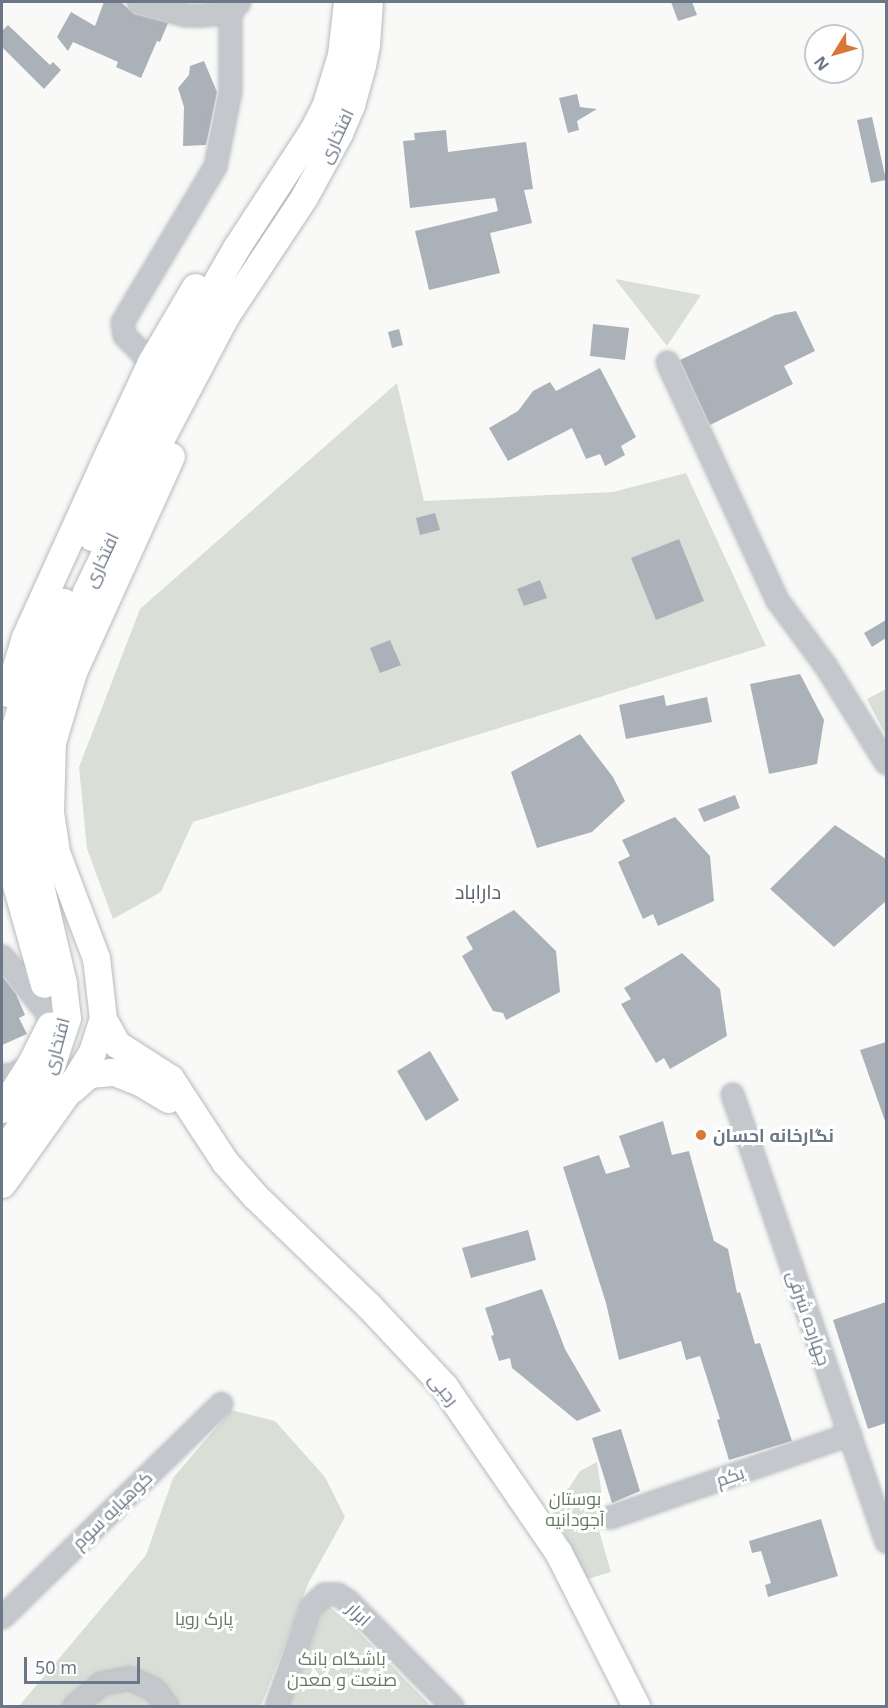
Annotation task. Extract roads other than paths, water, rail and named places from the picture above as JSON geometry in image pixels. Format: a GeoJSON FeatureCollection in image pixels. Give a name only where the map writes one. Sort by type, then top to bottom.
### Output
{"type":"FeatureCollection","features":[{"type":"Feature","properties":{"kind":"main road","name":"افتخاری"},"geometry":{"type":"LineString","coordinates":[[2,1153],[41,1096],[67,1018],[63,983],[32,851],[27,794],[32,743],[86,592],[119,520],[226,315],[258,263],[304,197],[323,164],[354,129],[374,88],[365,41],[347,2]]}},
{"type":"Feature","properties":{"kind":"main road","name":"افتخاری"},"geometry":{"type":"LineString","coordinates":[[2,800],[8,751],[29,682],[128,455],[202,307],[236,248],[313,130],[326,104],[365,41],[369,2]]}},
{"type":"Feature","properties":{"kind":"main road"},"geometry":{"type":"LineString","coordinates":[[365,41],[387,2]]}},
{"type":"Feature","properties":{"kind":"main road"},"geometry":{"type":"LineString","coordinates":[[2,717],[25,637],[151,362],[240,211],[271,194]]}},
{"type":"Feature","properties":{"kind":"main road"},"geometry":{"type":"LineString","coordinates":[[2,1184],[66,1094],[92,1052],[103,1019],[96,958],[56,852],[50,812],[52,742],[74,672],[173,451],[245,309],[283,250],[304,197]]}},
{"type":"Feature","properties":{"kind":"main road"},"geometry":{"type":"LineString","coordinates":[[236,248],[246,246],[258,263]]}},
{"type":"Feature","properties":{"kind":"main road","name":"افتخاری"},"geometry":{"type":"LineString","coordinates":[[2,806],[6,849],[40,964],[50,1017],[49,1030],[2,1109]]}},
{"type":"Feature","properties":{"kind":"main road","name":"رجبی"},"geometry":{"type":"LineString","coordinates":[[103,1019],[117,1044],[170,1078],[225,1162],[255,1196],[368,1305],[444,1386],[558,1552],[636,1707]]}},
{"type":"Feature","properties":{"kind":"main road","name":"رجبی"},"geometry":{"type":"LineString","coordinates":[[66,1094],[89,1074],[114,1072],[138,1081],[194,1115]]}},
{"type":"Feature","properties":{"kind":"street"},"geometry":{"type":"LineString","coordinates":[[138,2],[186,15],[235,7],[230,91],[215,166],[122,322],[124,335],[151,362]]}},
{"type":"Feature","properties":{"kind":"street"},"geometry":{"type":"LineString","coordinates":[[667,362],[777,600],[825,665],[886,763]]}},
{"type":"Feature","properties":{"kind":"street"},"geometry":{"type":"LineString","coordinates":[[2,956],[50,1017]]}},
{"type":"Feature","properties":{"kind":"street"},"geometry":{"type":"LineString","coordinates":[[2,1075],[12,1075],[31,1063]]}},
{"type":"Feature","properties":{"kind":"street","name":"چهارده شرقی"},"geometry":{"type":"LineString","coordinates":[[732,1094],[886,1541]]}},
{"type":"Feature","properties":{"kind":"street","name":"کوهپایه سوم"},"geometry":{"type":"LineString","coordinates":[[2,1617],[221,1402]]}},
{"type":"Feature","properties":{"kind":"street","name":"یکم"},"geometry":{"type":"LineString","coordinates":[[610,1517],[850,1434]]}},
{"type":"Feature","properties":{"kind":"street","name":"ابرار"},"geometry":{"type":"LineString","coordinates":[[276,1707],[311,1606],[324,1594],[337,1594],[348,1601],[452,1707]]}},
{"type":"Feature","properties":{"kind":"street"},"geometry":{"type":"LineString","coordinates":[[74,1707],[101,1683],[130,1678],[154,1689],[167,1707]]}},
{"type":"Feature","properties":{"kind":"place","name":"نگارخانه احسان"},"geometry":{"type":"Point","coordinates":[701,1135]}},
{"type":"Feature","properties":{"kind":"district","name":"داراباد"},"geometry":{"type":"Point","coordinates":[478,891]}},
{"type":"Feature","properties":{"kind":"park label","name":"بوستان آجودانیه"},"geometry":{"type":"Point","coordinates":[575,1509]}},
{"type":"Feature","properties":{"kind":"park label","name":"پارک رویا"},"geometry":{"type":"Point","coordinates":[204,1618]}},
{"type":"Feature","properties":{"kind":"park label","name":"باشگاه بانک صنعت و معدن"},"geometry":{"type":"Point","coordinates":[342,1669]}}]}
